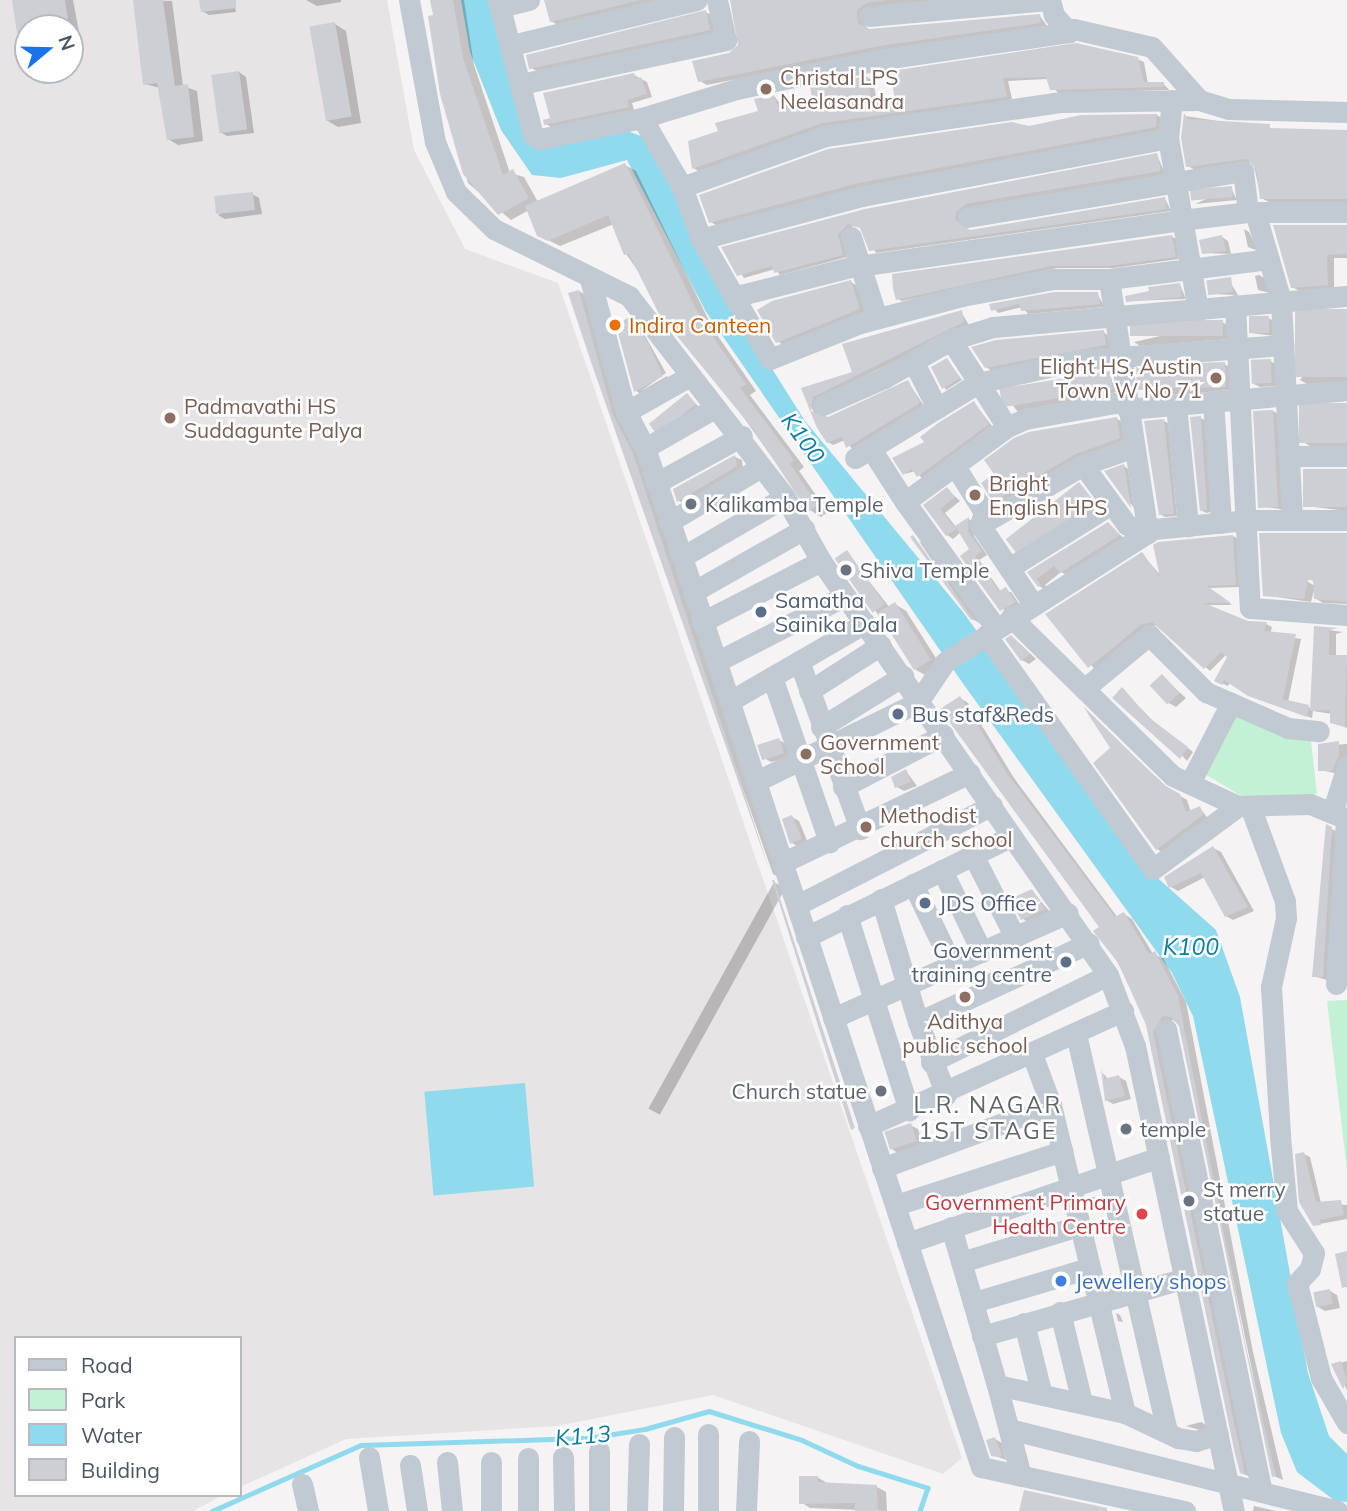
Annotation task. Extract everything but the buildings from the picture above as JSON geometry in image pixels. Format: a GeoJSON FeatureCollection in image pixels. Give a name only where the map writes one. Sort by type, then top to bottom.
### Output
{"type":"FeatureCollection","features":[{"type":"Feature","properties":{"kind":"street"},"geometry":{"type":"LineString","coordinates":[[409,0],[435,142],[456,192],[494,229],[590,279],[629,296],[713,408],[742,436],[761,467],[785,497],[821,561],[1089,943],[1108,975],[1123,1011],[1159,1157],[1234,1511]]}},
{"type":"Feature","properties":{"kind":"street"},"geometry":{"type":"LineString","coordinates":[[529,0],[499,3],[512,45],[533,135],[540,139],[642,118],[740,88],[883,59],[1069,32],[1074,29],[1152,47],[1199,100]]}},
{"type":"Feature","properties":{"kind":"street"},"geometry":{"type":"LineString","coordinates":[[512,45],[697,0]]}},
{"type":"Feature","properties":{"kind":"street"},"geometry":{"type":"LineString","coordinates":[[522,84],[726,40],[717,0]]}},
{"type":"Feature","properties":{"kind":"street"},"geometry":{"type":"LineString","coordinates":[[870,16],[1049,0],[1054,15],[1069,32]]}},
{"type":"Feature","properties":{"kind":"street"},"geometry":{"type":"LineString","coordinates":[[1172,100],[1168,138],[1198,310]]}},
{"type":"Feature","properties":{"kind":"street"},"geometry":{"type":"LineString","coordinates":[[682,187],[825,136],[1062,102],[1199,100],[1229,109],[1347,112]]}},
{"type":"Feature","properties":{"kind":"street"},"geometry":{"type":"LineString","coordinates":[[642,118],[682,187],[701,239],[770,359],[877,318],[1053,279],[1109,279],[1269,259]]}},
{"type":"Feature","properties":{"kind":"street"},"geometry":{"type":"LineString","coordinates":[[701,239],[862,196],[1168,138]]}},
{"type":"Feature","properties":{"kind":"street"},"geometry":{"type":"LineString","coordinates":[[968,217],[1243,171],[1251,212],[1281,301],[1292,519]]}},
{"type":"Feature","properties":{"kind":"street"},"geometry":{"type":"LineString","coordinates":[[733,297],[860,266],[1181,220],[1251,212],[1347,212]]}},
{"type":"Feature","properties":{"kind":"street"},"geometry":{"type":"LineString","coordinates":[[851,237],[877,318]]}},
{"type":"Feature","properties":{"kind":"street"},"geometry":{"type":"LineString","coordinates":[[590,279],[626,412],[645,448],[682,557],[981,1467],[1185,1511]]}},
{"type":"Feature","properties":{"kind":"street"},"geometry":{"type":"LineString","coordinates":[[1109,279],[1148,533]]}},
{"type":"Feature","properties":{"kind":"street"},"geometry":{"type":"LineString","coordinates":[[823,405],[951,340],[993,327],[1347,296]]}},
{"type":"Feature","properties":{"kind":"street"},"geometry":{"type":"LineString","coordinates":[[1236,305],[1250,608],[1347,615]]}},
{"type":"Feature","properties":{"kind":"street"},"geometry":{"type":"LineString","coordinates":[[951,340],[1007,427]]}},
{"type":"Feature","properties":{"kind":"street"},"geometry":{"type":"LineString","coordinates":[[1244,806],[1153,869],[998,627],[905,502],[863,454],[978,383],[1079,360],[1283,345]]}},
{"type":"Feature","properties":{"kind":"street"},"geometry":{"type":"LineString","coordinates":[[913,361],[937,408]]}},
{"type":"Feature","properties":{"kind":"street"},"geometry":{"type":"LineString","coordinates":[[626,412],[690,376]]}},
{"type":"Feature","properties":{"kind":"street"},"geometry":{"type":"LineString","coordinates":[[905,502],[1007,427],[1025,419],[1127,405],[1176,405],[1286,392],[1347,390]]}},
{"type":"Feature","properties":{"kind":"street"},"geometry":{"type":"LineString","coordinates":[[1213,401],[1221,523]]}},
{"type":"Feature","properties":{"kind":"street"},"geometry":{"type":"LineString","coordinates":[[1176,405],[1188,526]]}},
{"type":"Feature","properties":{"kind":"street"},"geometry":{"type":"LineString","coordinates":[[645,448],[713,408]]}},
{"type":"Feature","properties":{"kind":"street"},"geometry":{"type":"LineString","coordinates":[[656,483],[742,436]]}},
{"type":"Feature","properties":{"kind":"street"},"geometry":{"type":"LineString","coordinates":[[980,525],[1083,465],[1134,447]]}},
{"type":"Feature","properties":{"kind":"street"},"geometry":{"type":"LineString","coordinates":[[1289,456],[1347,456]]}},
{"type":"Feature","properties":{"kind":"street"},"geometry":{"type":"LineString","coordinates":[[1083,465],[1127,525],[1148,533]]}},
{"type":"Feature","properties":{"kind":"street"},"geometry":{"type":"LineString","coordinates":[[669,522],[761,467]]}},
{"type":"Feature","properties":{"kind":"street"},"geometry":{"type":"LineString","coordinates":[[960,474],[984,512],[980,525]]}},
{"type":"Feature","properties":{"kind":"street"},"geometry":{"type":"LineString","coordinates":[[682,557],[785,497]]}},
{"type":"Feature","properties":{"kind":"street"},"geometry":{"type":"LineString","coordinates":[[1009,568],[1110,505]]}},
{"type":"Feature","properties":{"kind":"street"},"geometry":{"type":"LineString","coordinates":[[755,782],[829,749],[918,702],[945,662],[1148,533],[1247,520],[1347,520]]}},
{"type":"Feature","properties":{"kind":"street"},"geometry":{"type":"LineString","coordinates":[[980,525],[1033,604]]}},
{"type":"Feature","properties":{"kind":"street"},"geometry":{"type":"LineString","coordinates":[[693,592],[804,529]]}},
{"type":"Feature","properties":{"kind":"street"},"geometry":{"type":"LineString","coordinates":[[702,622],[821,561]]}},
{"type":"Feature","properties":{"kind":"street"},"geometry":{"type":"LineString","coordinates":[[716,662],[845,596]]}},
{"type":"Feature","properties":{"kind":"street"},"geometry":{"type":"LineString","coordinates":[[730,701],[865,623]]}},
{"type":"Feature","properties":{"kind":"street"},"geometry":{"type":"LineString","coordinates":[[998,627],[1084,689],[1173,776],[1244,806],[1310,804],[1342,817]]}},
{"type":"Feature","properties":{"kind":"street"},"geometry":{"type":"LineString","coordinates":[[1084,689],[1149,635],[1188,678],[1231,703],[1288,728],[1319,731]]}},
{"type":"Feature","properties":{"kind":"street"},"geometry":{"type":"LineString","coordinates":[[809,691],[881,645]]}},
{"type":"Feature","properties":{"kind":"street"},"geometry":{"type":"LineString","coordinates":[[800,661],[821,727],[860,829]]}},
{"type":"Feature","properties":{"kind":"street"},"geometry":{"type":"LineString","coordinates":[[821,727],[902,676]]}},
{"type":"Feature","properties":{"kind":"street"},"geometry":{"type":"LineString","coordinates":[[772,677],[799,762],[829,842]]}},
{"type":"Feature","properties":{"kind":"street"},"geometry":{"type":"LineString","coordinates":[[1189,783],[1231,703]]}},
{"type":"Feature","properties":{"kind":"street"},"geometry":{"type":"LineString","coordinates":[[843,787],[943,735]]}},
{"type":"Feature","properties":{"kind":"street"},"geometry":{"type":"LineString","coordinates":[[1336,984],[1342,817],[1347,766]]}},
{"type":"Feature","properties":{"kind":"street"},"geometry":{"type":"LineString","coordinates":[[782,863],[860,829],[970,773]]}},
{"type":"Feature","properties":{"kind":"street"},"geometry":{"type":"LineString","coordinates":[[797,905],[992,806]]}},
{"type":"Feature","properties":{"kind":"street"},"geometry":{"type":"LineString","coordinates":[[1244,806],[1285,901],[1286,918],[1271,987],[1280,1136],[1287,1211],[1314,1253],[1310,1269],[1297,1283],[1321,1378],[1347,1423]]}},
{"type":"Feature","properties":{"kind":"street"},"geometry":{"type":"LineString","coordinates":[[806,937],[1012,836]]}},
{"type":"Feature","properties":{"kind":"street"},"geometry":{"type":"LineString","coordinates":[[973,855],[1014,937]]}},
{"type":"Feature","properties":{"kind":"street"},"geometry":{"type":"LineString","coordinates":[[942,870],[982,952]]}},
{"type":"Feature","properties":{"kind":"street"},"geometry":{"type":"LineString","coordinates":[[913,884],[952,965]]}},
{"type":"Feature","properties":{"kind":"street"},"geometry":{"type":"LineString","coordinates":[[881,899],[931,1062],[946,1095]]}},
{"type":"Feature","properties":{"kind":"street"},"geometry":{"type":"LineString","coordinates":[[833,1018],[908,988],[952,965],[1068,913]]}},
{"type":"Feature","properties":{"kind":"street"},"geometry":{"type":"LineString","coordinates":[[847,915],[909,1110]]}},
{"type":"Feature","properties":{"kind":"street"},"geometry":{"type":"LineString","coordinates":[[918,1022],[1089,943]]}},
{"type":"Feature","properties":{"kind":"street"},"geometry":{"type":"LineString","coordinates":[[931,1062],[1108,975]]}},
{"type":"Feature","properties":{"kind":"street"},"geometry":{"type":"LineString","coordinates":[[869,1126],[946,1095],[1123,1011]]}},
{"type":"Feature","properties":{"kind":"street"},"geometry":{"type":"LineString","coordinates":[[1166,1029],[1262,1491]]}},
{"type":"Feature","properties":{"kind":"street"},"geometry":{"type":"LineString","coordinates":[[1076,1034],[1167,1432]]}},
{"type":"Feature","properties":{"kind":"street"},"geometry":{"type":"LineString","coordinates":[[1032,1054],[1051,1105],[1125,1413]]}},
{"type":"Feature","properties":{"kind":"street"},"geometry":{"type":"LineString","coordinates":[[882,1168],[1051,1105]]}},
{"type":"Feature","properties":{"kind":"street"},"geometry":{"type":"LineString","coordinates":[[896,1205],[1062,1151]]}},
{"type":"Feature","properties":{"kind":"street"},"geometry":{"type":"LineString","coordinates":[[907,1244],[951,1227],[1108,1177],[1159,1157]]}},
{"type":"Feature","properties":{"kind":"street"},"geometry":{"type":"LineString","coordinates":[[961,1262],[1079,1226]]}},
{"type":"Feature","properties":{"kind":"street"},"geometry":{"type":"LineString","coordinates":[[951,1227],[1021,1476]]}},
{"type":"Feature","properties":{"kind":"street"},"geometry":{"type":"LineString","coordinates":[[974,1302],[1089,1268]]}},
{"type":"Feature","properties":{"kind":"street"},"geometry":{"type":"LineString","coordinates":[[982,1336],[1185,1278]]}},
{"type":"Feature","properties":{"kind":"street"},"geometry":{"type":"LineString","coordinates":[[1060,1312],[1082,1402]]}},
{"type":"Feature","properties":{"kind":"street"},"geometry":{"type":"LineString","coordinates":[[1024,1323],[1042,1395]]}},
{"type":"Feature","properties":{"kind":"street"},"geometry":{"type":"LineString","coordinates":[[997,1384],[1125,1413],[1167,1432],[1196,1441],[1218,1434]]}},
{"type":"Feature","properties":{"kind":"street"},"geometry":{"type":"LineString","coordinates":[[1009,1429],[1229,1486],[1262,1491],[1323,1510]]}},
{"type":"Feature","properties":{"kind":"street"},"geometry":{"type":"LineString","coordinates":[[708,1434],[708,1511]]}},
{"type":"Feature","properties":{"kind":"street"},"geometry":{"type":"LineString","coordinates":[[673,1511],[674,1437]]}},
{"type":"Feature","properties":{"kind":"street"},"geometry":{"type":"LineString","coordinates":[[746,1511],[749,1441]]}},
{"type":"Feature","properties":{"kind":"street"},"geometry":{"type":"LineString","coordinates":[[637,1511],[639,1444]]}},
{"type":"Feature","properties":{"kind":"street"},"geometry":{"type":"LineString","coordinates":[[599,1451],[599,1511]]}},
{"type":"Feature","properties":{"kind":"street"},"geometry":{"type":"LineString","coordinates":[[369,1457],[378,1511]]}},
{"type":"Feature","properties":{"kind":"street"},"geometry":{"type":"LineString","coordinates":[[563,1457],[564,1511]]}},
{"type":"Feature","properties":{"kind":"street"},"geometry":{"type":"LineString","coordinates":[[527,1458],[528,1511]]}},
{"type":"Feature","properties":{"kind":"street"},"geometry":{"type":"LineString","coordinates":[[447,1462],[452,1511]]}},
{"type":"Feature","properties":{"kind":"street"},"geometry":{"type":"LineString","coordinates":[[491,1462],[491,1511]]}},
{"type":"Feature","properties":{"kind":"street"},"geometry":{"type":"LineString","coordinates":[[410,1465],[417,1511]]}},
{"type":"Feature","properties":{"kind":"street"},"geometry":{"type":"LineString","coordinates":[[302,1484],[308,1511]]}},
{"type":"Feature","properties":{"kind":"shaded area"},"geometry":{"type":"Polygon","coordinates":[[[0,0],[387,0],[414,150],[465,249],[558,283],[962,1458],[943,1474],[713,1395],[557,1426],[346,1439],[242,1486],[242,1336],[14,1336],[14,1497],[219,1497],[193,1511],[0,1511],[0,0]]]}},
{"type":"Feature","properties":{"kind":"green space"},"geometry":{"type":"Polygon","coordinates":[[[1234,712],[1287,738],[1311,741],[1317,794],[1243,797],[1203,773],[1234,712]]]}},
{"type":"Feature","properties":{"kind":"green space"},"geometry":{"type":"Polygon","coordinates":[[[1347,1000],[1347,1170],[1327,1001],[1347,1000]]]}},
{"type":"Feature","properties":{"kind":"water","name":"K100"},"geometry":{"type":"Polygon","coordinates":[[[461,0],[492,0],[531,142],[620,128],[643,137],[755,342],[805,421],[963,612],[1151,872],[1216,930],[1240,997],[1308,1373],[1329,1436],[1347,1454],[1347,1502],[1335,1501],[1297,1472],[1281,1433],[1193,1016],[1172,973],[964,685],[706,312],[627,160],[561,178],[532,175],[501,130],[470,52],[461,0]]]}},
{"type":"Feature","properties":{"kind":"water"},"geometry":{"type":"Polygon","coordinates":[[[525,1083],[534,1187],[433,1195],[424,1092],[525,1083]]]}},
{"type":"Feature","properties":{"kind":"waterway","name":"K113"},"geometry":{"type":"LineString","coordinates":[[212,1511],[361,1445],[588,1438],[645,1429],[709,1411],[802,1440],[858,1466],[928,1488],[920,1511]]}},
{"type":"Feature","properties":{"kind":"place","name":"Christal LPS Neelasandra"},"geometry":{"type":"Point","coordinates":[766,89]}},
{"type":"Feature","properties":{"kind":"place","name":"Indira Canteen"},"geometry":{"type":"Point","coordinates":[615,325]}},
{"type":"Feature","properties":{"kind":"place","name":"Elight HS, Austin Town W No 71"},"geometry":{"type":"Point","coordinates":[1216,378]}},
{"type":"Feature","properties":{"kind":"place","name":"Padmavathi HS Suddagunte Palya"},"geometry":{"type":"Point","coordinates":[170,418]}},
{"type":"Feature","properties":{"kind":"place","name":"Bright English HPS"},"geometry":{"type":"Point","coordinates":[975,495]}},
{"type":"Feature","properties":{"kind":"place","name":"Kalikamba Temple"},"geometry":{"type":"Point","coordinates":[691,504]}},
{"type":"Feature","properties":{"kind":"place","name":"Shiva Temple"},"geometry":{"type":"Point","coordinates":[846,570]}},
{"type":"Feature","properties":{"kind":"place","name":"Samatha Sainika Dala"},"geometry":{"type":"Point","coordinates":[761,612]}},
{"type":"Feature","properties":{"kind":"place","name":"Bus staf&Reds"},"geometry":{"type":"Point","coordinates":[898,714]}},
{"type":"Feature","properties":{"kind":"place","name":"Government School"},"geometry":{"type":"Point","coordinates":[806,754]}},
{"type":"Feature","properties":{"kind":"place","name":"Methodist church school"},"geometry":{"type":"Point","coordinates":[866,827]}},
{"type":"Feature","properties":{"kind":"place","name":"JDS Office"},"geometry":{"type":"Point","coordinates":[925,903]}},
{"type":"Feature","properties":{"kind":"place","name":"Government training centre"},"geometry":{"type":"Point","coordinates":[1066,962]}},
{"type":"Feature","properties":{"kind":"place","name":"Adithya public school"},"geometry":{"type":"Point","coordinates":[965,997]}},
{"type":"Feature","properties":{"kind":"place","name":"Church statue"},"geometry":{"type":"Point","coordinates":[881,1091]}},
{"type":"Feature","properties":{"kind":"place","name":"temple"},"geometry":{"type":"Point","coordinates":[1126,1129]}},
{"type":"Feature","properties":{"kind":"place","name":"St merry statue"},"geometry":{"type":"Point","coordinates":[1189,1201]}},
{"type":"Feature","properties":{"kind":"place","name":"Government Primary Health Centre"},"geometry":{"type":"Point","coordinates":[1142,1214]}},
{"type":"Feature","properties":{"kind":"place","name":"Jewellery shops"},"geometry":{"type":"Point","coordinates":[1061,1281]}},
{"type":"Feature","properties":{"kind":"district","name":"L.R. NAGAR 1ST STAGE"},"geometry":{"type":"Point","coordinates":[988,1118]}}]}
